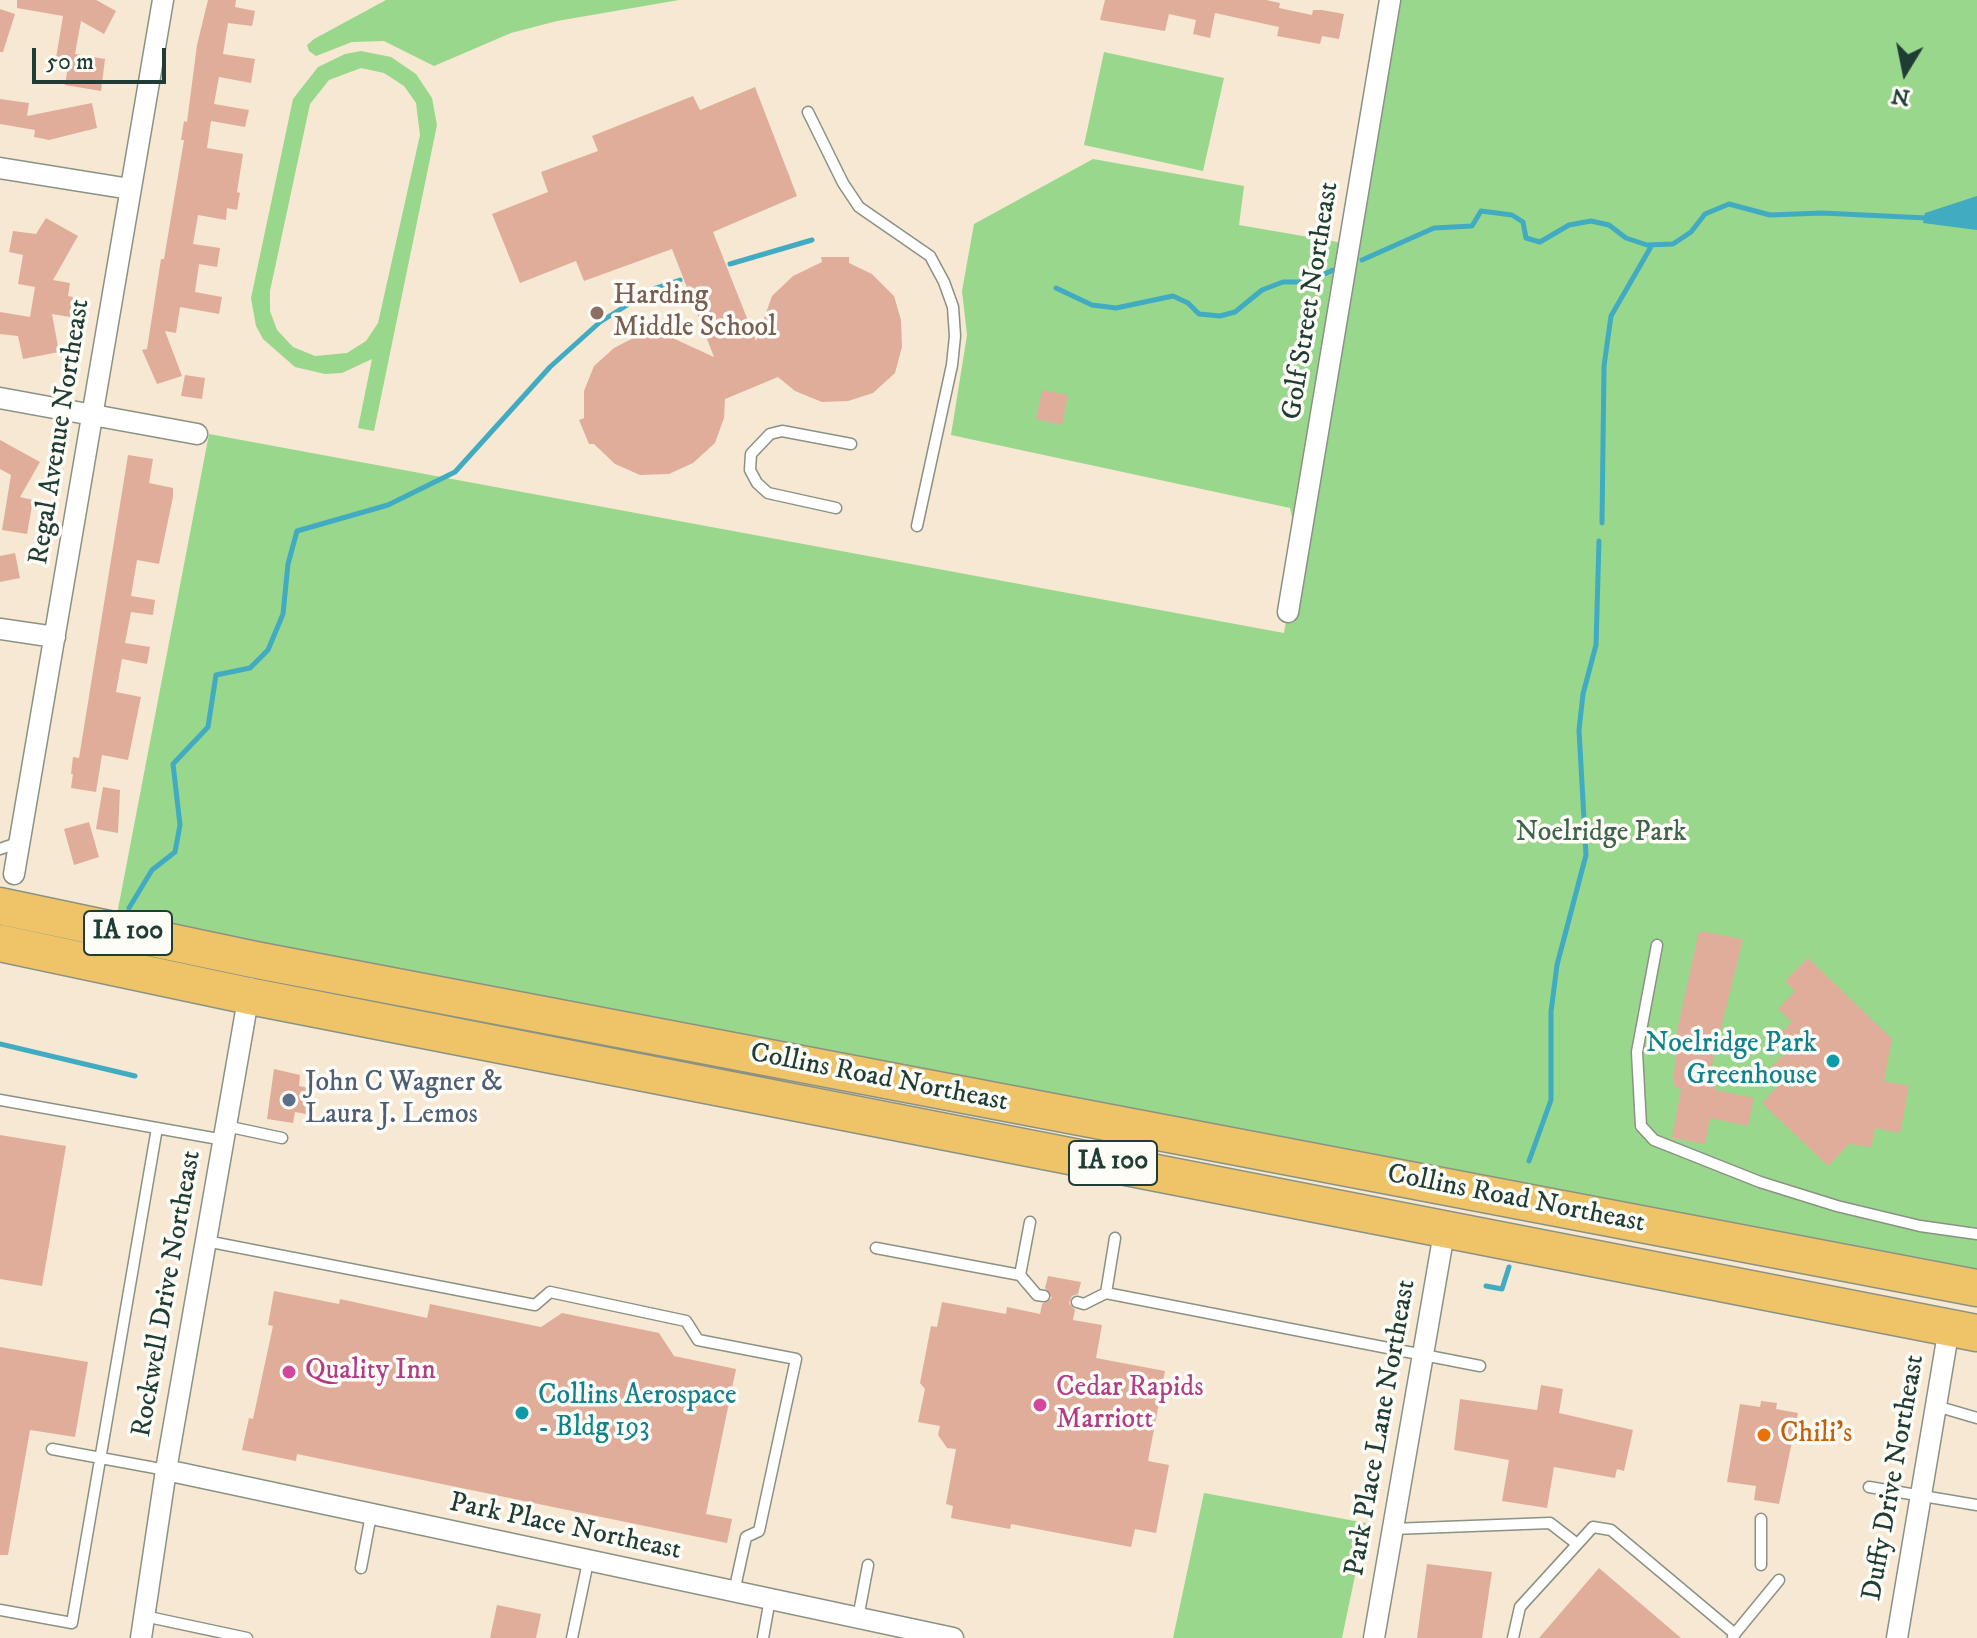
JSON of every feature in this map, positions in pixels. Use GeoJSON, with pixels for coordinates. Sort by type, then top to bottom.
{"type":"FeatureCollection","features":[{"type":"Feature","properties":{"kind":"highway","name":"Collins Road Northeast"},"geometry":{"type":"LineString","coordinates":[[7,890],[256,960],[1977,1288]]}},
{"type":"Feature","properties":{"kind":"highway","name":"Collins Road Northeast"},"geometry":{"type":"LineString","coordinates":[[0,943],[249,996],[1963,1330]]}},
{"type":"Feature","properties":{"kind":"highway","name":"Collins Road Northeast"},"geometry":{"type":"LineString","coordinates":[[1445,1227],[1466,1209],[1692,1250],[1760,1246]]}},
{"type":"Feature","properties":{"kind":"street","name":"Regal Avenue Northeast"},"geometry":{"type":"LineString","coordinates":[[7,890],[10,846],[55,637],[163,0]]}},
{"type":"Feature","properties":{"kind":"street","name":"Golf Street Northeast"},"geometry":{"type":"LineString","coordinates":[[1288,612],[1390,0]]}},
{"type":"Feature","properties":{"kind":"street"},"geometry":{"type":"LineString","coordinates":[[0,168],[130,189]]}},
{"type":"Feature","properties":{"kind":"street"},"geometry":{"type":"LineString","coordinates":[[0,398],[197,434]]}},
{"type":"Feature","properties":{"kind":"street"},"geometry":{"type":"LineString","coordinates":[[0,629],[55,637]]}},
{"type":"Feature","properties":{"kind":"street","name":"Rockwell Drive Northeast"},"geometry":{"type":"LineString","coordinates":[[141,1638],[166,1470],[256,960]]}},
{"type":"Feature","properties":{"kind":"street","name":"Park Place Lane Northeast"},"geometry":{"type":"LineString","coordinates":[[1374,1638],[1445,1227]]}},
{"type":"Feature","properties":{"kind":"street","name":"Duffy Drive Northeast"},"geometry":{"type":"LineString","coordinates":[[1897,1638],[1936,1406],[1963,1330]]}},
{"type":"Feature","properties":{"kind":"street","name":"Park Place Northeast"},"geometry":{"type":"LineString","coordinates":[[166,1470],[931,1636],[953,1638]]}},
{"type":"Feature","properties":{"kind":"lane"},"geometry":{"type":"LineString","coordinates":[[808,112],[843,183],[859,207],[930,256],[953,307],[955,336],[952,365],[917,526]]}},
{"type":"Feature","properties":{"kind":"lane"},"geometry":{"type":"LineString","coordinates":[[836,508],[768,493],[757,483],[750,470],[751,454],[770,434],[782,431],[851,444]]}},
{"type":"Feature","properties":{"kind":"lane"},"geometry":{"type":"LineString","coordinates":[[1657,945],[1637,1052],[1641,1126],[1654,1140],[1760,1182],[1837,1206],[1920,1226],[1977,1234]]}},
{"type":"Feature","properties":{"kind":"lane"},"geometry":{"type":"LineString","coordinates":[[0,1100],[157,1128],[282,1138]]}},
{"type":"Feature","properties":{"kind":"lane"},"geometry":{"type":"LineString","coordinates":[[0,1610],[72,1623],[157,1128]]}},
{"type":"Feature","properties":{"kind":"lane"},"geometry":{"type":"LineString","coordinates":[[1020,1275],[1030,1222]]}},
{"type":"Feature","properties":{"kind":"lane"},"geometry":{"type":"LineString","coordinates":[[1106,1293],[1115,1238]]}},
{"type":"Feature","properties":{"kind":"lane"},"geometry":{"type":"LineString","coordinates":[[206,1241],[535,1305],[550,1292],[686,1321],[698,1340],[796,1359],[759,1531],[746,1537],[734,1592]]}},
{"type":"Feature","properties":{"kind":"lane"},"geometry":{"type":"LineString","coordinates":[[876,1248],[1020,1275],[1037,1295],[1044,1296]]}},
{"type":"Feature","properties":{"kind":"lane"},"geometry":{"type":"LineString","coordinates":[[1077,1302],[1084,1304],[1106,1293],[1480,1366]]}},
{"type":"Feature","properties":{"kind":"lane"},"geometry":{"type":"LineString","coordinates":[[1936,1406],[1977,1418]]}},
{"type":"Feature","properties":{"kind":"lane"},"geometry":{"type":"LineString","coordinates":[[52,1449],[166,1470]]}},
{"type":"Feature","properties":{"kind":"lane"},"geometry":{"type":"LineString","coordinates":[[1869,1487],[1977,1505]]}},
{"type":"Feature","properties":{"kind":"lane"},"geometry":{"type":"LineString","coordinates":[[361,1568],[371,1515]]}},
{"type":"Feature","properties":{"kind":"lane"},"geometry":{"type":"LineString","coordinates":[[1761,1519],[1761,1565]]}},
{"type":"Feature","properties":{"kind":"lane"},"geometry":{"type":"LineString","coordinates":[[1392,1529],[1550,1523],[1577,1544]]}},
{"type":"Feature","properties":{"kind":"lane"},"geometry":{"type":"LineString","coordinates":[[1513,1638],[1520,1607],[1593,1527],[1611,1530],[1733,1636],[1779,1580]]}},
{"type":"Feature","properties":{"kind":"lane"},"geometry":{"type":"LineString","coordinates":[[572,1638],[588,1562]]}},
{"type":"Feature","properties":{"kind":"lane"},"geometry":{"type":"LineString","coordinates":[[858,1618],[868,1565]]}},
{"type":"Feature","properties":{"kind":"lane"},"geometry":{"type":"LineString","coordinates":[[763,1638],[770,1599]]}},
{"type":"Feature","properties":{"kind":"lane"},"geometry":{"type":"LineString","coordinates":[[144,1616],[247,1638]]}},
{"type":"Feature","properties":{"kind":"green space"},"geometry":{"type":"Polygon","coordinates":[[[386,0],[679,0],[557,21],[511,33],[434,66],[384,41],[352,42],[316,56],[309,51],[307,45],[314,39],[386,0]]]}},
{"type":"Feature","properties":{"kind":"green space","name":"Noelridge Park"},"geometry":{"type":"Polygon","coordinates":[[[1390,0],[1977,0],[1977,1288],[114,930],[209,434],[1284,633],[1299,546],[1290,508],[951,435],[967,335],[962,291],[974,224],[1093,159],[1244,186],[1239,225],[1349,244],[1390,0]]]}},
{"type":"Feature","properties":{"kind":"green space"},"geometry":{"type":"Polygon","coordinates":[[[361,51],[391,57],[416,74],[432,98],[437,125],[374,431],[358,428],[372,359],[342,373],[325,374],[295,367],[263,339],[256,326],[251,298],[293,99],[318,67],[345,54],[361,51]],[[361,68],[329,80],[310,104],[270,291],[270,311],[277,330],[293,347],[315,356],[347,353],[366,341],[378,323],[420,135],[416,103],[404,86],[384,73],[361,68]]]}},
{"type":"Feature","properties":{"kind":"green space"},"geometry":{"type":"Polygon","coordinates":[[[1104,52],[1224,78],[1203,171],[1084,145],[1104,52]]]}},
{"type":"Feature","properties":{"kind":"green space"},"geometry":{"type":"Polygon","coordinates":[[[1204,1493],[1366,1523],[1342,1638],[1173,1638],[1204,1493]]]}},
{"type":"Feature","properties":{"kind":"water"},"geometry":{"type":"Polygon","coordinates":[[[1977,196],[1977,230],[1923,223],[1925,213],[1977,196]]]}},
{"type":"Feature","properties":{"kind":"building"},"geometry":{"type":"Polygon","coordinates":[[[17,0],[96,0],[116,11],[104,34],[81,21],[75,54],[105,59],[101,91],[65,85],[69,60],[56,58],[63,16],[17,8],[17,0]]]}},
{"type":"Feature","properties":{"kind":"building"},"geometry":{"type":"Polygon","coordinates":[[[208,0],[236,0],[235,7],[255,11],[252,26],[228,23],[223,54],[255,59],[251,83],[219,77],[214,104],[249,110],[245,127],[211,121],[207,148],[243,154],[237,192],[240,193],[237,210],[227,208],[226,220],[198,215],[193,244],[220,248],[217,267],[199,264],[195,292],[222,297],[219,314],[180,307],[176,333],[165,331],[182,376],[157,384],[142,350],[147,349],[161,259],[164,259],[184,140],[181,140],[184,121],[187,122],[197,45],[208,0]]]}},
{"type":"Feature","properties":{"kind":"building"},"geometry":{"type":"Polygon","coordinates":[[[1105,0],[1266,0],[1280,3],[1279,8],[1312,15],[1313,10],[1344,14],[1339,39],[1322,36],[1320,44],[1277,36],[1279,27],[1215,13],[1210,38],[1193,34],[1196,20],[1169,14],[1165,31],[1100,20],[1105,0]]]}},
{"type":"Feature","properties":{"kind":"building"},"geometry":{"type":"Polygon","coordinates":[[[0,9],[15,14],[3,52],[0,52],[0,9]]]}},
{"type":"Feature","properties":{"kind":"building"},"geometry":{"type":"Polygon","coordinates":[[[755,87],[797,196],[713,232],[756,341],[772,296],[793,276],[822,262],[821,257],[849,257],[849,263],[872,274],[894,296],[901,320],[902,347],[895,373],[873,393],[848,401],[822,402],[795,391],[778,377],[725,399],[724,418],[715,443],[693,463],[669,474],[640,475],[615,464],[594,444],[589,444],[579,420],[584,418],[584,391],[594,366],[614,348],[639,335],[666,335],[714,357],[672,249],[584,281],[576,261],[520,283],[492,214],[548,192],[541,172],[598,151],[592,136],[693,96],[700,110],[755,87]]]}},
{"type":"Feature","properties":{"kind":"building"},"geometry":{"type":"Polygon","coordinates":[[[0,99],[29,103],[27,116],[92,103],[97,128],[49,140],[34,137],[35,130],[0,124],[0,99]]]}},
{"type":"Feature","properties":{"kind":"building"},"geometry":{"type":"Polygon","coordinates":[[[46,218],[78,236],[53,280],[70,283],[68,296],[73,297],[70,317],[52,314],[59,352],[23,359],[18,336],[0,334],[0,312],[30,317],[35,287],[18,284],[23,255],[9,252],[13,231],[36,234],[46,218]]]}},
{"type":"Feature","properties":{"kind":"building"},"geometry":{"type":"Polygon","coordinates":[[[185,375],[205,378],[202,399],[181,396],[185,375]]]}},
{"type":"Feature","properties":{"kind":"building"},"geometry":{"type":"Polygon","coordinates":[[[1042,390],[1068,395],[1062,425],[1036,419],[1042,390]]]}},
{"type":"Feature","properties":{"kind":"building"},"geometry":{"type":"Polygon","coordinates":[[[0,440],[40,462],[20,497],[33,500],[27,534],[2,530],[11,475],[0,469],[0,440]]]}},
{"type":"Feature","properties":{"kind":"building"},"geometry":{"type":"Polygon","coordinates":[[[128,455],[153,459],[149,483],[173,488],[173,497],[159,564],[137,560],[131,596],[155,600],[153,615],[131,612],[125,643],[150,647],[147,664],[122,659],[116,692],[141,697],[128,760],[102,755],[96,792],[71,788],[71,774],[73,757],[79,758],[128,455]]]}},
{"type":"Feature","properties":{"kind":"building"},"geometry":{"type":"Polygon","coordinates":[[[15,553],[20,578],[0,582],[0,556],[15,553]]]}},
{"type":"Feature","properties":{"kind":"building"},"geometry":{"type":"Polygon","coordinates":[[[103,787],[120,790],[118,833],[96,829],[103,787]]]}},
{"type":"Feature","properties":{"kind":"building"},"geometry":{"type":"Polygon","coordinates":[[[89,822],[99,857],[74,865],[64,829],[89,822]]]}},
{"type":"Feature","properties":{"kind":"building"},"geometry":{"type":"Polygon","coordinates":[[[1699,931],[1743,939],[1711,1069],[1719,1071],[1715,1090],[1754,1098],[1748,1126],[1710,1118],[1705,1144],[1672,1138],[1681,1089],[1673,1085],[1677,1046],[1674,1045],[1699,931]]]}},
{"type":"Feature","properties":{"kind":"building","name":"Noelridge Park Greenhouse"},"geometry":{"type":"Polygon","coordinates":[[[1808,958],[1892,1039],[1884,1081],[1909,1086],[1900,1133],[1875,1128],[1871,1147],[1849,1144],[1828,1166],[1762,1103],[1780,1084],[1767,1071],[1787,1051],[1775,1039],[1792,1022],[1778,1009],[1795,991],[1785,981],[1808,958]]]}},
{"type":"Feature","properties":{"kind":"building","name":"John C Wagner & Laura J. Lemos"},"geometry":{"type":"Polygon","coordinates":[[[274,1069],[300,1075],[299,1086],[309,1088],[306,1114],[295,1112],[293,1123],[267,1119],[274,1069]]]}},
{"type":"Feature","properties":{"kind":"building"},"geometry":{"type":"Polygon","coordinates":[[[0,1135],[66,1146],[42,1286],[0,1279],[0,1135]]]}},
{"type":"Feature","properties":{"kind":"building","name":"Cedar Rapids Marriott"},"geometry":{"type":"Polygon","coordinates":[[[1048,1276],[1081,1282],[1078,1294],[1072,1296],[1069,1303],[1075,1310],[1073,1320],[1102,1325],[1096,1358],[1165,1371],[1148,1461],[1169,1465],[1156,1533],[1135,1529],[1131,1547],[1011,1524],[1010,1529],[951,1518],[953,1506],[946,1504],[956,1449],[947,1448],[938,1435],[940,1426],[918,1422],[925,1389],[920,1383],[931,1326],[937,1327],[942,1302],[1006,1314],[1007,1307],[1040,1314],[1042,1304],[1052,1298],[1045,1288],[1048,1276]]]}},
{"type":"Feature","properties":{"kind":"building","name":"Collins Aerospace - Bldg 193"},"geometry":{"type":"Polygon","coordinates":[[[274,1291],[339,1304],[340,1299],[427,1318],[430,1304],[541,1327],[562,1313],[659,1333],[674,1356],[736,1369],[706,1514],[732,1519],[727,1543],[297,1454],[296,1461],[242,1450],[249,1418],[253,1419],[273,1326],[268,1325],[274,1291]]]}},
{"type":"Feature","properties":{"kind":"building"},"geometry":{"type":"Polygon","coordinates":[[[0,1347],[88,1362],[75,1437],[30,1430],[8,1555],[0,1555],[0,1347]]]}},
{"type":"Feature","properties":{"kind":"building"},"geometry":{"type":"Polygon","coordinates":[[[1541,1385],[1563,1389],[1559,1413],[1633,1430],[1624,1471],[1617,1469],[1615,1478],[1554,1467],[1547,1508],[1502,1501],[1509,1460],[1454,1450],[1460,1399],[1537,1410],[1541,1385]]]}},
{"type":"Feature","properties":{"kind":"building","name":"Chili's"},"geometry":{"type":"Polygon","coordinates":[[[1761,1401],[1777,1403],[1776,1409],[1798,1413],[1779,1504],[1754,1500],[1756,1486],[1727,1482],[1740,1404],[1760,1407],[1761,1401]]]}},
{"type":"Feature","properties":{"kind":"building"},"geometry":{"type":"Polygon","coordinates":[[[1427,1564],[1492,1572],[1482,1638],[1417,1638],[1427,1564]]]}},
{"type":"Feature","properties":{"kind":"building"},"geometry":{"type":"Polygon","coordinates":[[[1599,1568],[1681,1638],[1539,1638],[1599,1568]]]}},
{"type":"Feature","properties":{"kind":"building"},"geometry":{"type":"Polygon","coordinates":[[[497,1605],[541,1614],[536,1638],[490,1638],[497,1605]]]}},
{"type":"Feature","properties":{"kind":"waterway"},"geometry":{"type":"LineString","coordinates":[[1362,260],[1434,228],[1472,226],[1481,211],[1512,215],[1523,222],[1526,238],[1540,242],[1569,225],[1591,221],[1609,225],[1626,238],[1647,245],[1673,244],[1691,232],[1705,214],[1729,204],[1770,215],[1822,213],[1927,218]]}},
{"type":"Feature","properties":{"kind":"waterway"},"geometry":{"type":"LineString","coordinates":[[730,264],[812,240]]}},
{"type":"Feature","properties":{"kind":"waterway"},"geometry":{"type":"LineString","coordinates":[[1602,523],[1604,366],[1611,316],[1652,245]]}},
{"type":"Feature","properties":{"kind":"waterway"},"geometry":{"type":"LineString","coordinates":[[1056,288],[1092,305],[1116,308],[1173,296],[1188,303],[1199,314],[1220,316],[1235,312],[1262,290],[1283,282],[1307,282],[1333,270]]}},
{"type":"Feature","properties":{"kind":"waterway"},"geometry":{"type":"LineString","coordinates":[[129,908],[152,870],[175,852],[180,825],[173,764],[208,727],[216,675],[250,668],[268,650],[283,614],[288,564],[297,531],[388,505],[455,472],[550,367],[600,322],[653,289],[680,280]]}},
{"type":"Feature","properties":{"kind":"waterway"},"geometry":{"type":"LineString","coordinates":[[1529,1161],[1551,1100],[1551,1012],[1557,965],[1586,855],[1579,730],[1583,694],[1596,645],[1599,541]]}},
{"type":"Feature","properties":{"kind":"waterway"},"geometry":{"type":"LineString","coordinates":[[0,1044],[135,1076]]}},
{"type":"Feature","properties":{"kind":"waterway"},"geometry":{"type":"LineString","coordinates":[[1486,1286],[1502,1289],[1509,1267]]}},
{"type":"Feature","properties":{"kind":"place","name":"Harding Middle School"},"geometry":{"type":"Point","coordinates":[597,313]}},
{"type":"Feature","properties":{"kind":"place","name":"Noelridge Park Greenhouse"},"geometry":{"type":"Point","coordinates":[1833,1061]}},
{"type":"Feature","properties":{"kind":"place","name":"John C Wagner & Laura J. Lemos"},"geometry":{"type":"Point","coordinates":[289,1100]}},
{"type":"Feature","properties":{"kind":"place","name":"Quality Inn"},"geometry":{"type":"Point","coordinates":[289,1372]}},
{"type":"Feature","properties":{"kind":"place","name":"Cedar Rapids Marriott"},"geometry":{"type":"Point","coordinates":[1040,1405]}},
{"type":"Feature","properties":{"kind":"place","name":"Collins Aerospace - Bldg 193"},"geometry":{"type":"Point","coordinates":[522,1413]}},
{"type":"Feature","properties":{"kind":"place","name":"Chili's"},"geometry":{"type":"Point","coordinates":[1764,1435]}}]}
